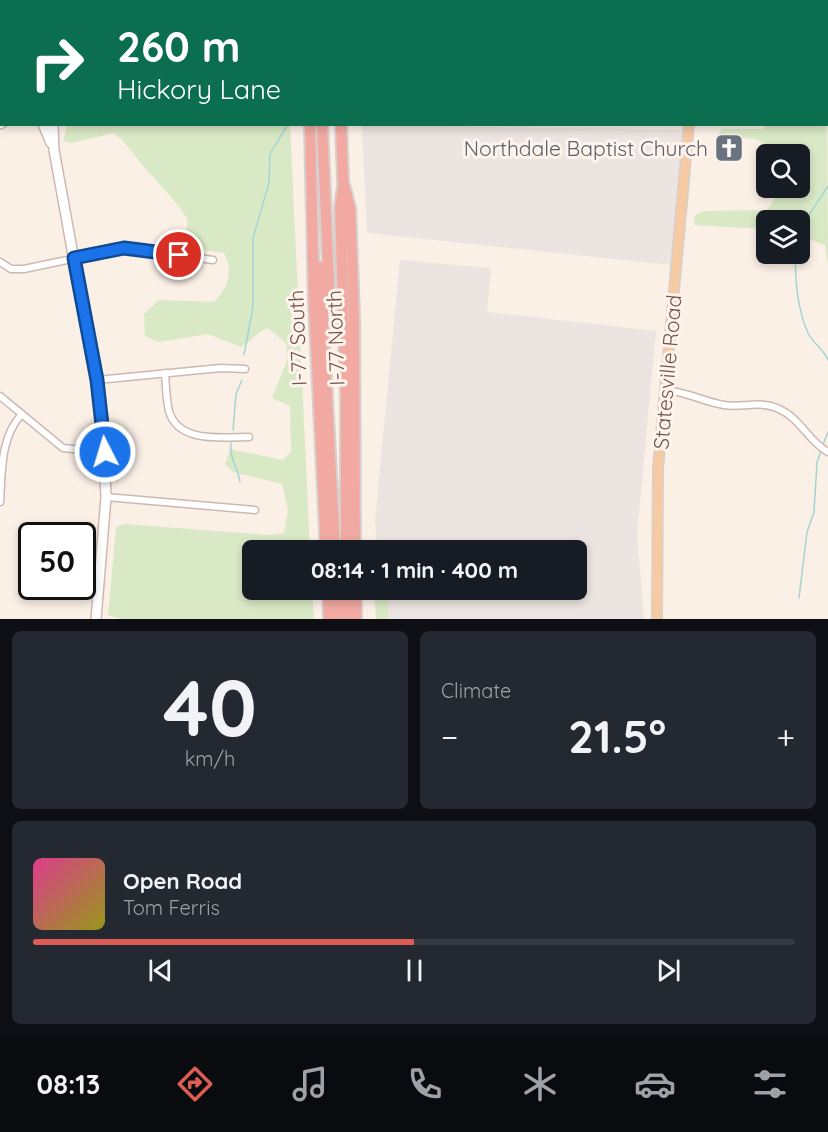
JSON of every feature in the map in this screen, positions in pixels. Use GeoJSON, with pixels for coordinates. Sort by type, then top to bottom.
{"type":"FeatureCollection","features":[{"type":"Feature","properties":{"kind":"highway","name":"I-77 South"},"geometry":{"type":"LineString","coordinates":[[310,126],[314,213],[314,303],[326,540]]}},
{"type":"Feature","properties":{"kind":"highway"},"geometry":{"type":"LineString","coordinates":[[322,126],[330,292],[332,400],[329,416]]}},
{"type":"Feature","properties":{"kind":"highway"},"geometry":{"type":"LineString","coordinates":[[328,126],[342,384],[346,398]]}},
{"type":"Feature","properties":{"kind":"highway","name":"I-77 North"},"geometry":{"type":"LineString","coordinates":[[341,126],[344,181],[350,208],[354,316],[355,540]]}},
{"type":"Feature","properties":{"kind":"highway"},"geometry":{"type":"LineString","coordinates":[[344,181],[340,207],[346,398],[346,540]]}},
{"type":"Feature","properties":{"kind":"highway"},"geometry":{"type":"LineString","coordinates":[[314,213],[322,288],[335,540]]}},
{"type":"Feature","properties":{"kind":"highway"},"geometry":{"type":"LineString","coordinates":[[328,600],[329,619]]}},
{"type":"Feature","properties":{"kind":"highway"},"geometry":{"type":"LineString","coordinates":[[337,600],[338,619]]}},
{"type":"Feature","properties":{"kind":"highway"},"geometry":{"type":"LineString","coordinates":[[347,600],[348,619]]}},
{"type":"Feature","properties":{"kind":"highway"},"geometry":{"type":"LineString","coordinates":[[356,600],[356,619]]}},
{"type":"Feature","properties":{"kind":"main road"},"geometry":{"type":"LineString","coordinates":[[44,126],[54,150]]}},
{"type":"Feature","properties":{"kind":"main road"},"geometry":{"type":"LineString","coordinates":[[53,126],[54,150],[97,380],[105,452],[106,497],[96,619]]}},
{"type":"Feature","properties":{"kind":"main road","name":"Statesville Road"},"geometry":{"type":"LineString","coordinates":[[657,619],[657,498],[688,126]]}},
{"type":"Feature","properties":{"kind":"street"},"geometry":{"type":"LineString","coordinates":[[0,262],[16,269],[124,248],[213,260]]}},
{"type":"Feature","properties":{"kind":"street"},"geometry":{"type":"LineString","coordinates":[[97,380],[165,373],[245,369]]}},
{"type":"Feature","properties":{"kind":"street"},"geometry":{"type":"LineString","coordinates":[[165,373],[169,412],[175,422],[186,432],[198,436],[249,437]]}},
{"type":"Feature","properties":{"kind":"street"},"geometry":{"type":"LineString","coordinates":[[665,390],[686,392],[723,405],[762,404],[779,408],[799,422],[828,452]]}},
{"type":"Feature","properties":{"kind":"street"},"geometry":{"type":"LineString","coordinates":[[0,396],[63,448],[105,452]]}},
{"type":"Feature","properties":{"kind":"street"},"geometry":{"type":"LineString","coordinates":[[0,502],[5,441],[12,426],[22,414]]}},
{"type":"Feature","properties":{"kind":"street"},"geometry":{"type":"LineString","coordinates":[[106,497],[255,510]]}},
{"type":"Feature","properties":{"kind":"shaded area"},"geometry":{"type":"Polygon","coordinates":[[[362,126],[683,130],[671,265],[367,233],[362,126]]]}},
{"type":"Feature","properties":{"kind":"shaded area"},"geometry":{"type":"Polygon","coordinates":[[[400,260],[491,268],[487,312],[656,331],[637,534],[644,619],[382,619],[381,600],[587,600],[587,540],[376,540],[375,520],[400,260]]]}},
{"type":"Feature","properties":{"kind":"green space"},"geometry":{"type":"Polygon","coordinates":[[[67,126],[290,126],[310,540],[242,540],[242,600],[313,600],[314,619],[121,619],[108,615],[116,527],[124,524],[270,535],[284,533],[288,510],[282,484],[233,472],[225,464],[230,449],[282,460],[291,452],[290,406],[272,398],[288,358],[286,343],[268,328],[241,347],[208,334],[159,342],[145,336],[144,314],[159,300],[214,302],[223,291],[228,279],[227,260],[224,253],[190,248],[185,239],[188,220],[183,212],[113,133],[72,143],[63,141],[67,126]]]}},
{"type":"Feature","properties":{"kind":"green space"},"geometry":{"type":"Polygon","coordinates":[[[827,126],[828,265],[825,245],[810,240],[810,210],[767,210],[775,198],[810,198],[810,144],[766,144],[745,138],[722,138],[718,134],[722,129],[827,126]]]}},
{"type":"Feature","properties":{"kind":"green space"},"geometry":{"type":"Polygon","coordinates":[[[756,210],[756,228],[694,225],[695,215],[704,211],[756,210]]]}},
{"type":"Feature","properties":{"kind":"green space"},"geometry":{"type":"Polygon","coordinates":[[[375,600],[387,600],[388,619],[376,619],[375,600]]]}},
{"type":"Feature","properties":{"kind":"waterway"},"geometry":{"type":"LineString","coordinates":[[244,355],[253,307],[253,238],[269,183],[270,154],[287,126]]}},
{"type":"Feature","properties":{"kind":"waterway"},"geometry":{"type":"LineString","coordinates":[[810,213],[828,186]]}},
{"type":"Feature","properties":{"kind":"waterway"},"geometry":{"type":"LineString","coordinates":[[796,264],[796,284],[802,315],[808,333],[828,360]]}},
{"type":"Feature","properties":{"kind":"waterway"},"geometry":{"type":"LineString","coordinates":[[233,430],[236,394],[242,380]]}},
{"type":"Feature","properties":{"kind":"waterway"},"geometry":{"type":"LineString","coordinates":[[822,447],[828,432]]}},
{"type":"Feature","properties":{"kind":"waterway"},"geometry":{"type":"LineString","coordinates":[[231,443],[231,453],[240,482]]}},
{"type":"Feature","properties":{"kind":"waterway"},"geometry":{"type":"LineString","coordinates":[[799,598],[807,532],[814,512],[817,462],[821,451]]}},
{"type":"Feature","properties":{"kind":"place","name":"Northdale Baptist Church"},"geometry":{"type":"Point","coordinates":[729,148]}},
{"type":"Feature","properties":{"kind":"route"},"geometry":{"type":"LineString","coordinates":[[105,452],[97,380],[74,258],[124,248],[179,255]]}}]}
